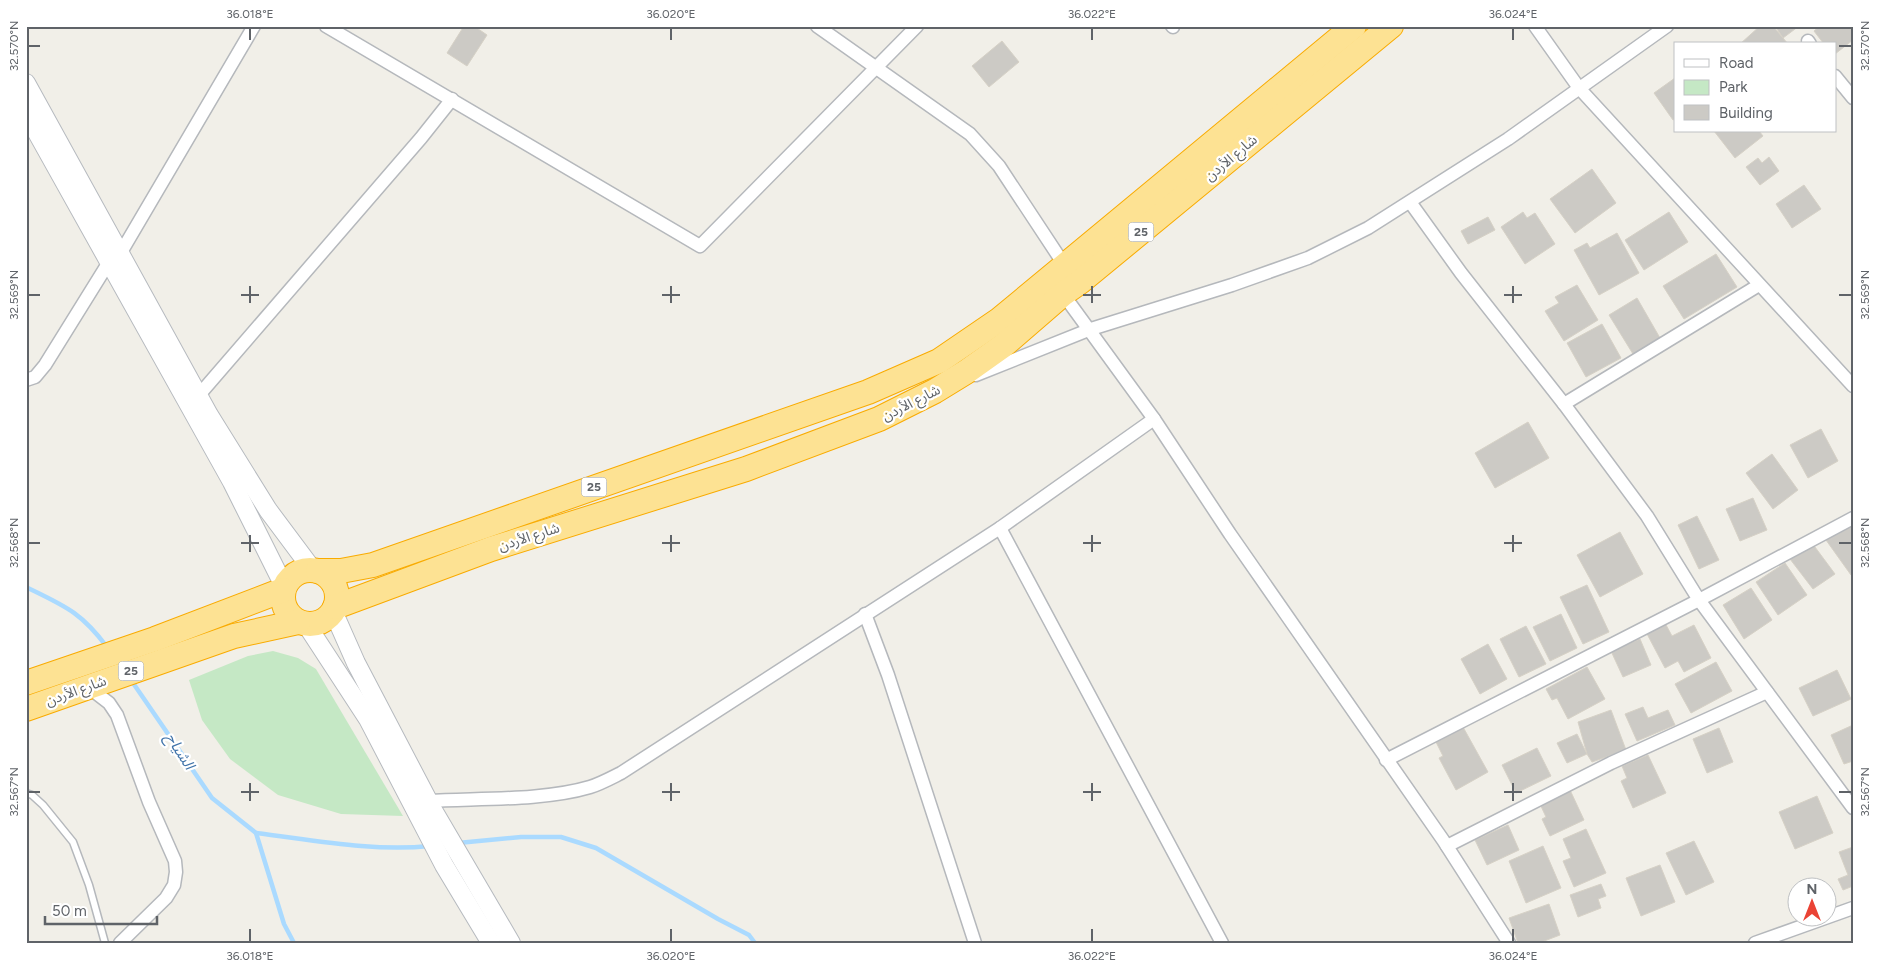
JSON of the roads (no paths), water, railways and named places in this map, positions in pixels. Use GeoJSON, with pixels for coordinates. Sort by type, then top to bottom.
{"type":"FeatureCollection","features":[{"type":"Feature","properties":{"kind":"highway","name":"شارع الأردن"},"geometry":{"type":"LineString","coordinates":[[315,570],[341,571],[373,565],[868,392],[921,370],[955,351],[999,320],[1354,26]]}},
{"type":"Feature","properties":{"kind":"highway","name":"شارع الأردن"},"geometry":{"type":"LineString","coordinates":[[334,609],[491,550],[746,469],[880,419],[935,391],[1004,345],[1063,294],[1390,26]]}},
{"type":"Feature","properties":{"kind":"highway"},"geometry":{"type":"LineString","coordinates":[[868,392],[880,419]]}},
{"type":"Feature","properties":{"kind":"highway","name":"25"},"geometry":{"type":"LineString","coordinates":[[284,588],[292,575],[315,570]]}},
{"type":"Feature","properties":{"kind":"highway"},"geometry":{"type":"LineString","coordinates":[[315,570],[332,581],[336,590],[334,609]]}},
{"type":"Feature","properties":{"kind":"highway","name":"شارع الأردن"},"geometry":{"type":"LineString","coordinates":[[26,709],[87,678],[155,639],[284,588]]}},
{"type":"Feature","properties":{"kind":"highway"},"geometry":{"type":"LineString","coordinates":[[284,588],[283,605],[291,617],[302,623]]}},
{"type":"Feature","properties":{"kind":"highway","name":"25"},"geometry":{"type":"LineString","coordinates":[[302,623],[322,622],[334,609]]}},
{"type":"Feature","properties":{"kind":"highway","name":"شارع الأردن"},"geometry":{"type":"LineString","coordinates":[[26,683],[87,678],[170,658],[234,636],[302,623]]}},
{"type":"Feature","properties":{"kind":"main road"},"geometry":{"type":"LineString","coordinates":[[26,83],[114,258],[232,482],[284,588]]}},
{"type":"Feature","properties":{"kind":"main road"},"geometry":{"type":"LineString","coordinates":[[26,113],[268,510],[315,570]]}},
{"type":"Feature","properties":{"kind":"main road"},"geometry":{"type":"LineString","coordinates":[[334,609],[356,663],[423,808],[444,865],[491,943]]}},
{"type":"Feature","properties":{"kind":"main road"},"geometry":{"type":"LineString","coordinates":[[302,623],[335,666],[423,808],[462,861],[511,943]]}},
{"type":"Feature","properties":{"kind":"street"},"geometry":{"type":"LineString","coordinates":[[26,380],[35,377],[45,365],[114,258],[254,26]]}},
{"type":"Feature","properties":{"kind":"street"},"geometry":{"type":"LineString","coordinates":[[326,26],[700,246],[705,244],[734,210],[916,26]]}},
{"type":"Feature","properties":{"kind":"street"},"geometry":{"type":"LineString","coordinates":[[817,26],[875,69],[939,110],[970,134],[999,166],[1065,266]]}},
{"type":"Feature","properties":{"kind":"street"},"geometry":{"type":"LineString","coordinates":[[1535,26],[1579,88],[1853,386]]}},
{"type":"Feature","properties":{"kind":"street"},"geometry":{"type":"LineString","coordinates":[[935,391],[1091,328],[1232,285],[1308,258],[1368,228],[1508,139],[1667,26]]}},
{"type":"Feature","properties":{"kind":"street"},"geometry":{"type":"LineString","coordinates":[[1836,77],[1853,98]]}},
{"type":"Feature","properties":{"kind":"street"},"geometry":{"type":"LineString","coordinates":[[199,395],[421,138],[452,99]]}},
{"type":"Feature","properties":{"kind":"street"},"geometry":{"type":"LineString","coordinates":[[1410,202],[1461,273],[1564,404],[1647,516],[1699,600],[1853,808]]}},
{"type":"Feature","properties":{"kind":"street"},"geometry":{"type":"LineString","coordinates":[[1564,404],[1759,284]]}},
{"type":"Feature","properties":{"kind":"street"},"geometry":{"type":"LineString","coordinates":[[1063,294],[1091,328],[1154,419],[1386,760],[1447,846],[1509,943]]}},
{"type":"Feature","properties":{"kind":"street"},"geometry":{"type":"LineString","coordinates":[[423,808],[533,796],[590,787],[622,773],[1000,528],[1154,419]]}},
{"type":"Feature","properties":{"kind":"street"},"geometry":{"type":"LineString","coordinates":[[1386,760],[1699,600],[1853,518]]}},
{"type":"Feature","properties":{"kind":"street"},"geometry":{"type":"LineString","coordinates":[[1000,528],[1222,943]]}},
{"type":"Feature","properties":{"kind":"street"},"geometry":{"type":"LineString","coordinates":[[865,614],[888,674],[975,943]]}},
{"type":"Feature","properties":{"kind":"street"},"geometry":{"type":"LineString","coordinates":[[87,678],[117,715],[148,802],[175,861],[174,885],[166,898],[120,943]]}},
{"type":"Feature","properties":{"kind":"street"},"geometry":{"type":"LineString","coordinates":[[1447,846],[1611,764],[1767,692]]}},
{"type":"Feature","properties":{"kind":"street"},"geometry":{"type":"LineString","coordinates":[[1755,943],[1853,908]]}},
{"type":"Feature","properties":{"kind":"street"},"geometry":{"type":"LineString","coordinates":[[134,929],[138,943]]}},
{"type":"Feature","properties":{"kind":"lane"},"geometry":{"type":"LineString","coordinates":[[26,793],[32,794],[43,805],[73,842],[89,884],[105,943]]}},
{"type":"Feature","properties":{"kind":"waterway","name":"الشياح"},"geometry":{"type":"LineString","coordinates":[[26,587],[71,611],[89,626],[107,647]]}},
{"type":"Feature","properties":{"kind":"waterway","name":"الشياح"},"geometry":{"type":"LineString","coordinates":[[131,680],[212,798],[256,833],[284,924],[294,943]]}},
{"type":"Feature","properties":{"kind":"waterway"},"geometry":{"type":"LineString","coordinates":[[256,833],[365,846],[430,846]]}},
{"type":"Feature","properties":{"kind":"waterway"},"geometry":{"type":"LineString","coordinates":[[458,843],[521,837],[561,837],[596,848],[749,935],[755,943]]}}]}
